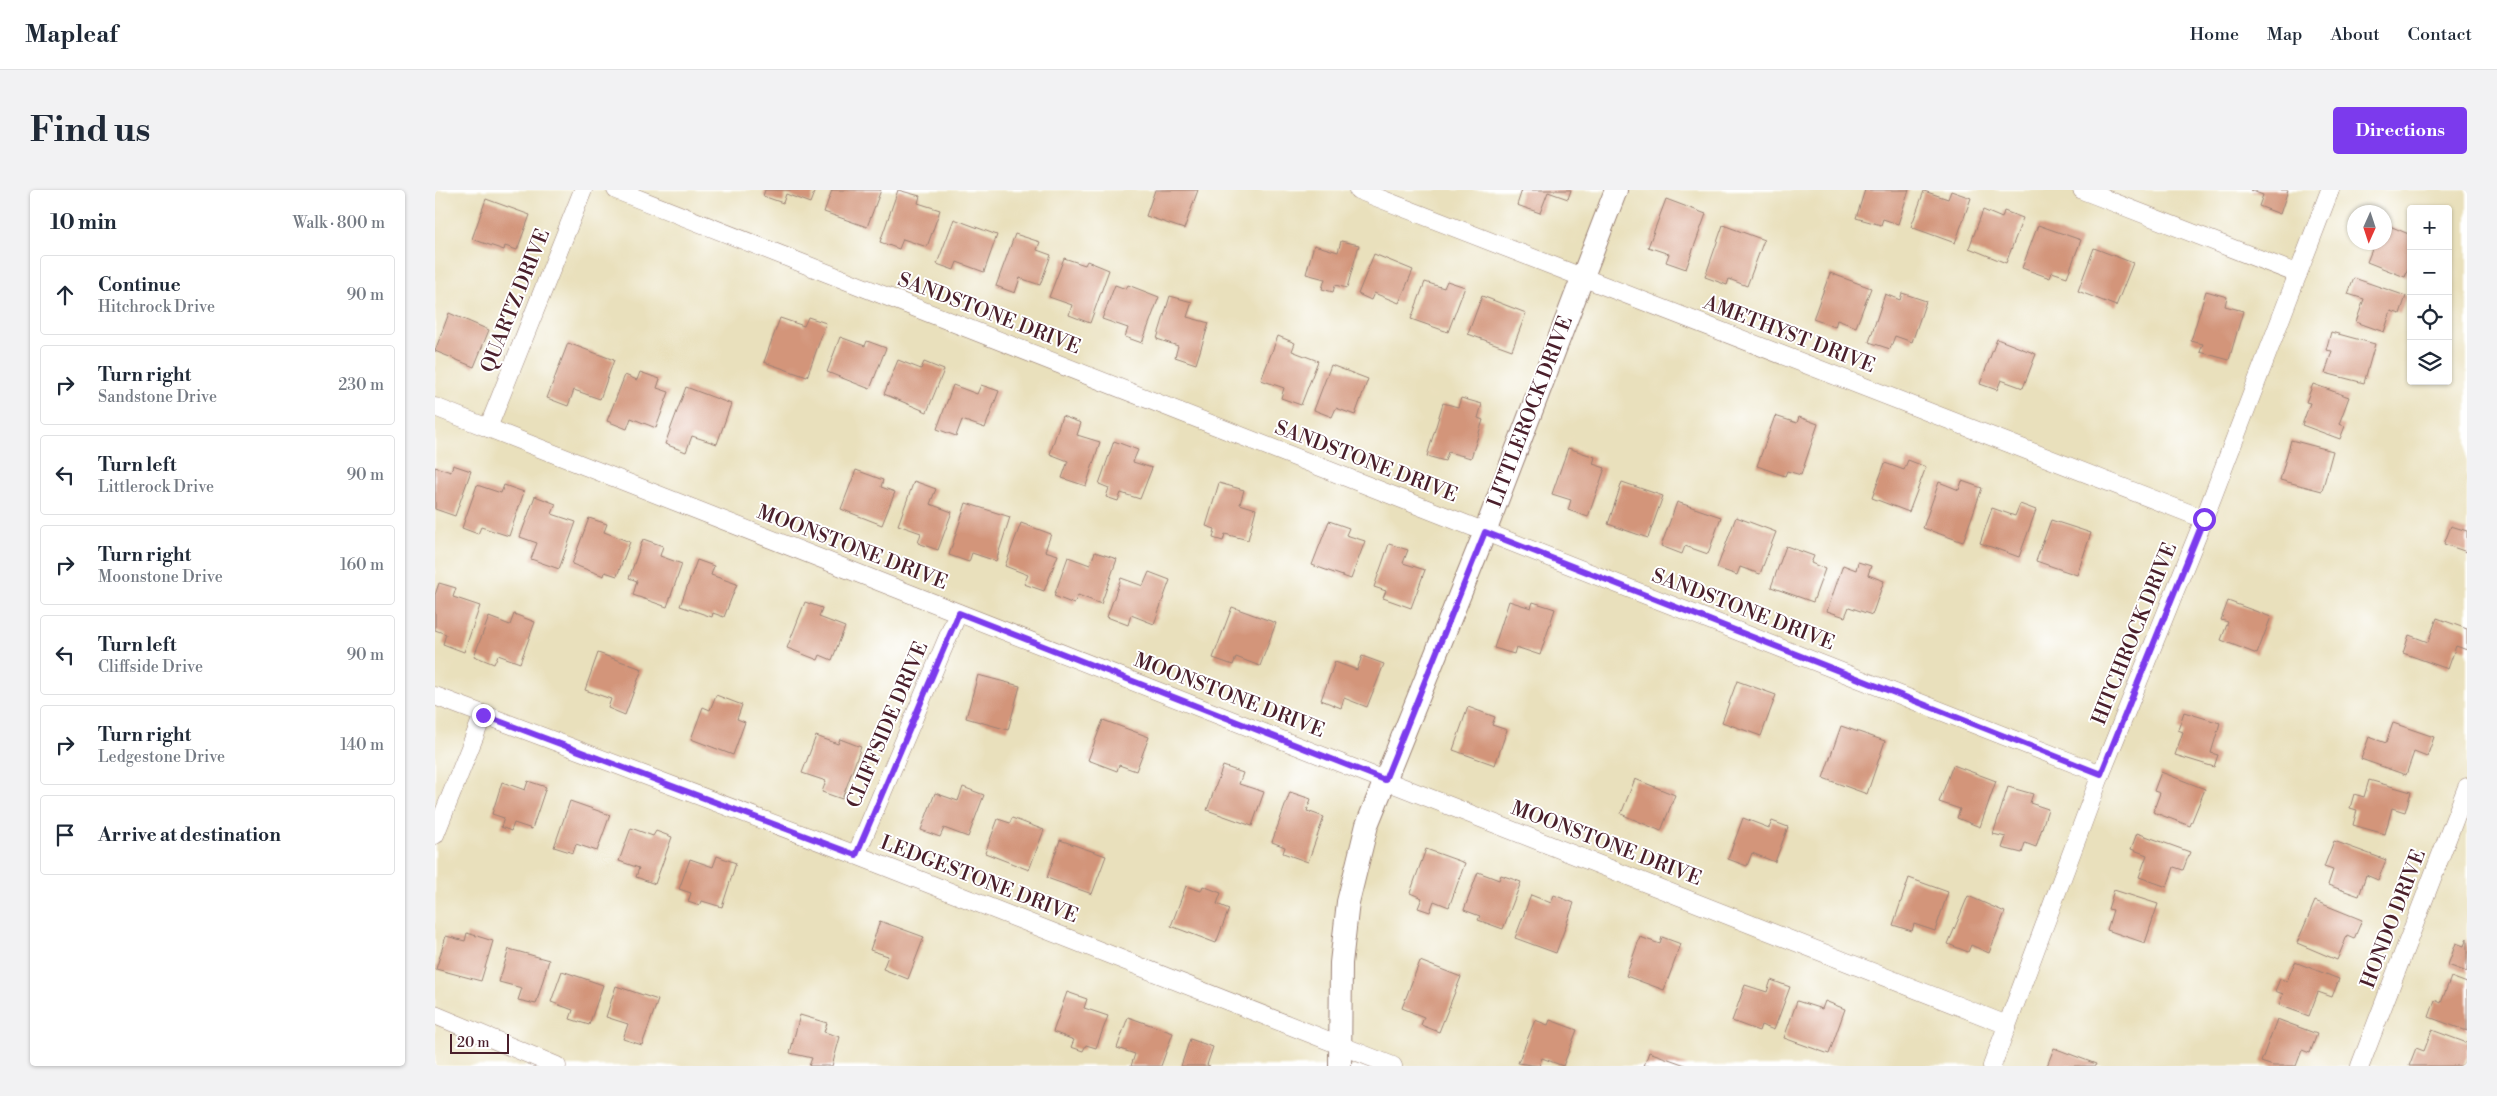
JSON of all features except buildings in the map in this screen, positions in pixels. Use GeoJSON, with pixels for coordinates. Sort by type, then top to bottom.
{"type":"FeatureCollection","features":[{"type":"Feature","properties":{"kind":"street","name":"QUARTZ DRIVE"},"geometry":{"type":"LineString","coordinates":[[488,428],[583,190]]}},
{"type":"Feature","properties":{"kind":"street","name":"SANDSTONE DRIVE"},"geometry":{"type":"LineString","coordinates":[[616,190],[2101,774]]}},
{"type":"Feature","properties":{"kind":"street","name":"AMETHYST DRIVE"},"geometry":{"type":"LineString","coordinates":[[1358,190],[2204,519]]}},
{"type":"Feature","properties":{"kind":"street","name":"LITTLEROCK DRIVE"},"geometry":{"type":"LineString","coordinates":[[1341,1056],[1341,963],[1348,902],[1367,825],[1485,532],[1616,190]]}},
{"type":"Feature","properties":{"kind":"street"},"geometry":{"type":"LineString","coordinates":[[2082,190],[2298,274]]}},
{"type":"Feature","properties":{"kind":"street","name":"HITCHROCK DRIVE"},"geometry":{"type":"LineString","coordinates":[[1992,1066],[2101,774],[2204,519],[2330,190]]}},
{"type":"Feature","properties":{"kind":"street","name":"MOONSTONE DRIVE"},"geometry":{"type":"LineString","coordinates":[[435,407],[2007,1024]]}},
{"type":"Feature","properties":{"kind":"street","name":"CLIFFSIDE DRIVE"},"geometry":{"type":"LineString","coordinates":[[856,855],[959,613]]}},
{"type":"Feature","properties":{"kind":"street","name":"LEDGESTONE DRIVE"},"geometry":{"type":"LineString","coordinates":[[435,696],[856,855],[1341,1056],[1393,1066]]}},
{"type":"Feature","properties":{"kind":"street"},"geometry":{"type":"LineString","coordinates":[[435,835],[483,715]]}},
{"type":"Feature","properties":{"kind":"street","name":"HONDO DRIVE"},"geometry":{"type":"LineString","coordinates":[[2360,1066],[2467,787]]}},
{"type":"Feature","properties":{"kind":"street"},"geometry":{"type":"LineString","coordinates":[[435,1015],[557,1066]]}},
{"type":"Feature","properties":{"kind":"route"},"geometry":{"type":"LineString","coordinates":[[483,715],[856,855],[959,613],[1385,780],[1485,532],[2101,774],[2204,519]]}}]}
